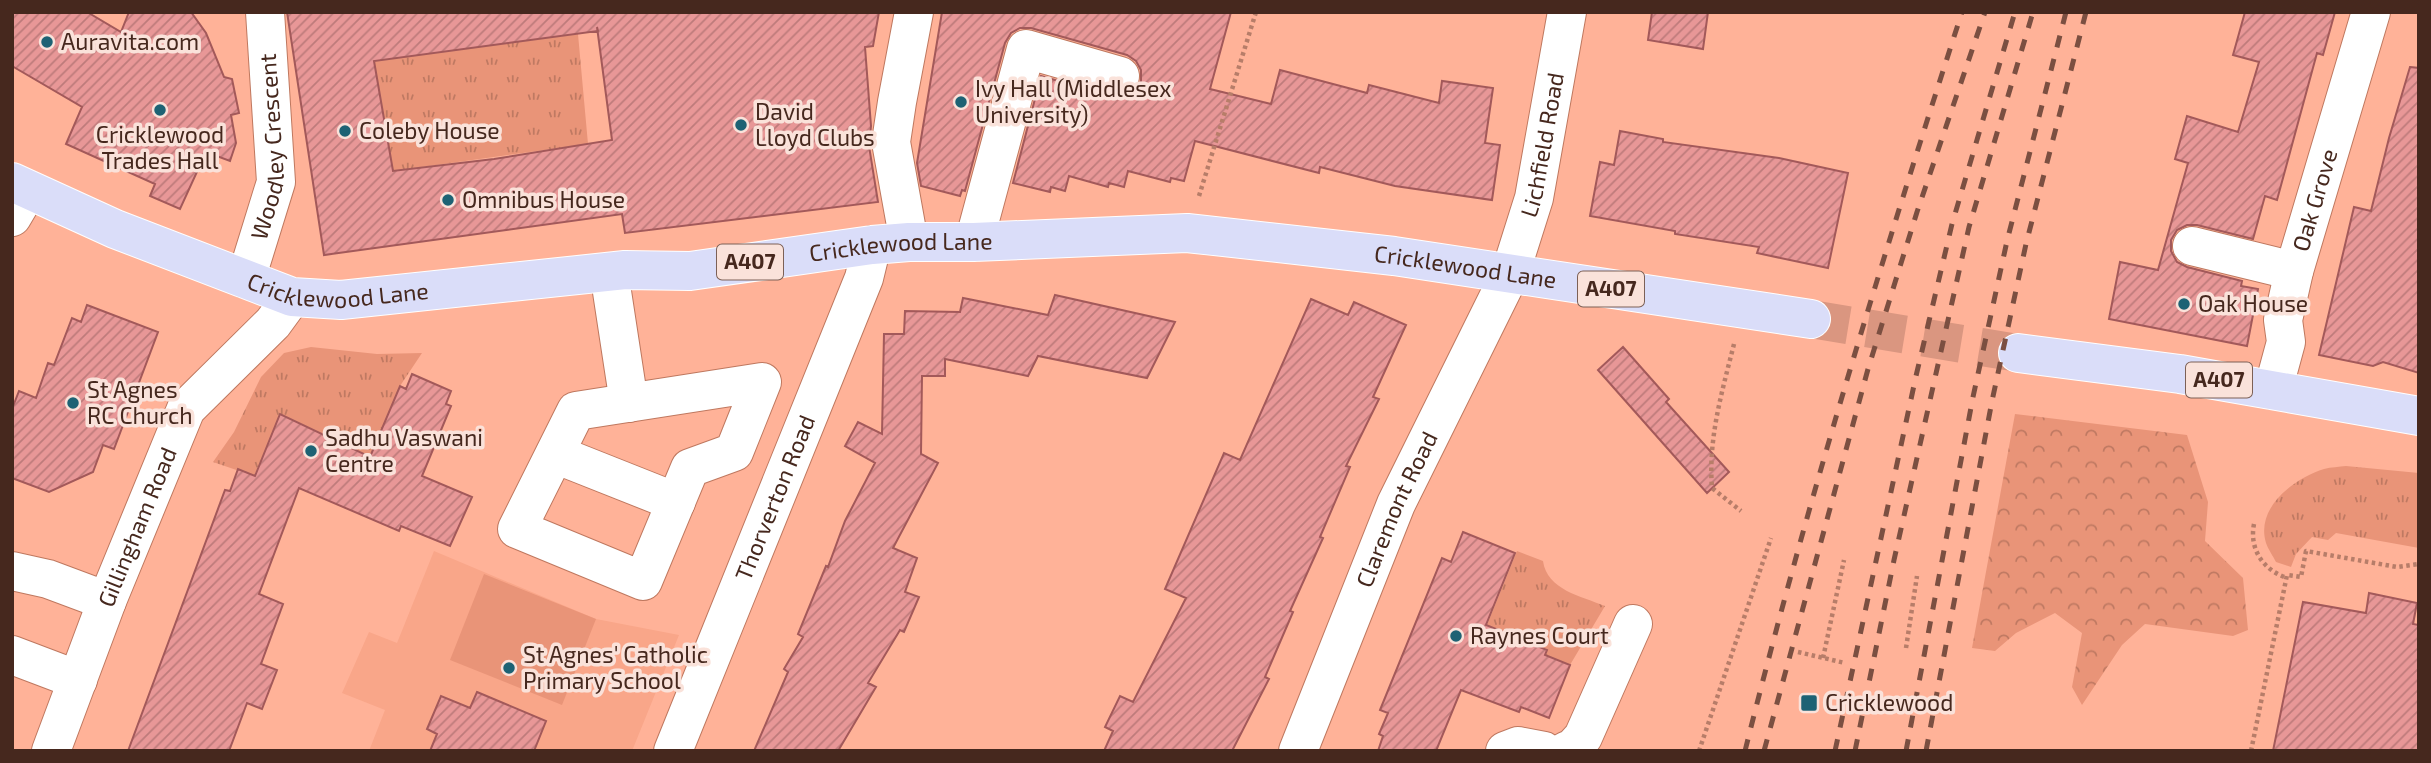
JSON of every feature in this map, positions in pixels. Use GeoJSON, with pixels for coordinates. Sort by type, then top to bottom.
{"type":"FeatureCollection","features":[{"type":"Feature","properties":{"kind":"main road","name":"Cricklewood Lane"},"geometry":{"type":"LineString","coordinates":[[18,196],[116,229],[292,298],[341,300],[617,271],[690,271],[890,243],[974,243],[1187,233],[1394,256],[1811,319]]}},
{"type":"Feature","properties":{"kind":"main road","name":"A407"},"geometry":{"type":"LineString","coordinates":[[2018,353],[2179,374],[2419,416]]}},
{"type":"Feature","properties":{"kind":"street","name":"Woodley Crescent"},"geometry":{"type":"LineString","coordinates":[[246,279],[276,182],[265,12]]}},
{"type":"Feature","properties":{"kind":"street"},"geometry":{"type":"LineString","coordinates":[[890,243],[891,142],[914,12]]}},
{"type":"Feature","properties":{"kind":"street","name":"Lichfield Road"},"geometry":{"type":"LineString","coordinates":[[1510,274],[1534,198],[1567,12]]}},
{"type":"Feature","properties":{"kind":"street","name":"Oak Grove"},"geometry":{"type":"LineString","coordinates":[[2273,390],[2286,342],[2283,320],[2294,271],[2371,12]]}},
{"type":"Feature","properties":{"kind":"street"},"geometry":{"type":"LineString","coordinates":[[974,243],[1026,49],[1121,76]]}},
{"type":"Feature","properties":{"kind":"street","name":"Thorverton Road"},"geometry":{"type":"LineString","coordinates":[[673,751],[864,278],[890,243]]}},
{"type":"Feature","properties":{"kind":"street"},"geometry":{"type":"LineString","coordinates":[[2192,246],[2294,271]]}},
{"type":"Feature","properties":{"kind":"street"},"geometry":{"type":"LineString","coordinates":[[617,271],[639,401]]}},
{"type":"Feature","properties":{"kind":"street","name":"Claremont Road"},"geometry":{"type":"LineString","coordinates":[[1297,751],[1396,504],[1510,274]]}},
{"type":"Feature","properties":{"kind":"street","name":"Gillingham Road"},"geometry":{"type":"LineString","coordinates":[[51,751],[107,601],[186,408],[273,323],[292,298]]}},
{"type":"Feature","properties":{"kind":"street"},"geometry":{"type":"LineString","coordinates":[[762,382],[734,452],[690,468],[643,581],[517,530],[555,454],[576,411],[762,382]]}},
{"type":"Feature","properties":{"kind":"street"},"geometry":{"type":"LineString","coordinates":[[555,454],[676,502]]}},
{"type":"Feature","properties":{"kind":"street"},"geometry":{"type":"LineString","coordinates":[[12,571],[48,579],[107,601]]}},
{"type":"Feature","properties":{"kind":"street"},"geometry":{"type":"LineString","coordinates":[[1566,751],[1573,748],[1583,737],[1633,624]]}},
{"type":"Feature","properties":{"kind":"street"},"geometry":{"type":"LineString","coordinates":[[12,655],[78,680]]}},
{"type":"Feature","properties":{"kind":"street"},"geometry":{"type":"LineString","coordinates":[[1505,751],[1518,746],[1544,751]]}},
{"type":"Feature","properties":{"kind":"path"},"geometry":{"type":"LineString","coordinates":[[1187,233],[1256,12]]}},
{"type":"Feature","properties":{"kind":"path"},"geometry":{"type":"LineString","coordinates":[[1741,510],[1712,488],[1711,452],[1716,418],[1743,310]]}},
{"type":"Feature","properties":{"kind":"path"},"geometry":{"type":"LineString","coordinates":[[2254,524],[2254,542],[2258,556],[2270,569],[2287,578]]}},
{"type":"Feature","properties":{"kind":"path"},"geometry":{"type":"LineString","coordinates":[[1699,751],[1772,538]]}},
{"type":"Feature","properties":{"kind":"path"},"geometry":{"type":"LineString","coordinates":[[2251,751],[2287,575],[2301,577],[2306,551],[2397,568],[2419,564]]}},
{"type":"Feature","properties":{"kind":"path"},"geometry":{"type":"LineString","coordinates":[[1824,658],[1844,560]]}},
{"type":"Feature","properties":{"kind":"path"},"geometry":{"type":"LineString","coordinates":[[1906,648],[1917,576]]}},
{"type":"Feature","properties":{"kind":"path"},"geometry":{"type":"LineString","coordinates":[[1798,652],[1845,663]]}},
{"type":"Feature","properties":{"kind":"shaded area","name":"St Agnes' Catholic Primary School"},"geometry":{"type":"Polygon","coordinates":[[[434,551],[596,619],[679,635],[632,751],[369,751],[385,710],[342,693],[369,632],[397,643],[434,551]]]}},
{"type":"Feature","properties":{"kind":"green space"},"geometry":{"type":"Polygon","coordinates":[[[578,34],[588,144],[393,171],[374,61],[578,34]]]}},
{"type":"Feature","properties":{"kind":"green space"},"geometry":{"type":"Polygon","coordinates":[[[311,347],[377,354],[422,353],[400,386],[370,457],[281,414],[254,476],[213,462],[234,432],[261,377],[284,353],[311,347]]]}},
{"type":"Feature","properties":{"kind":"green space"},"geometry":{"type":"Polygon","coordinates":[[[2015,414],[2187,435],[2208,502],[2205,541],[2243,578],[2248,630],[2233,636],[2145,624],[2122,645],[2082,705],[2072,687],[2082,633],[2055,613],[2016,633],[1995,651],[1972,648],[2015,414]]]}},
{"type":"Feature","properties":{"kind":"green space"},"geometry":{"type":"Polygon","coordinates":[[[2346,466],[2419,473],[2419,548],[2336,533],[2328,540],[2312,537],[2296,554],[2291,567],[2276,562],[2266,543],[2264,530],[2272,506],[2301,479],[2324,469],[2346,466]]]}},
{"type":"Feature","properties":{"kind":"green space"},"geometry":{"type":"Polygon","coordinates":[[[1517,551],[1543,561],[1551,579],[1566,591],[1605,606],[1570,665],[1545,655],[1547,649],[1485,630],[1517,551]]]}},
{"type":"Feature","properties":{"kind":"green space"},"geometry":{"type":"Polygon","coordinates":[[[484,574],[596,619],[562,705],[450,660],[484,574]]]}},
{"type":"Feature","properties":{"kind":"building","name":"Cricklewood Trades Hall"},"geometry":{"type":"Polygon","coordinates":[[[12,12],[87,12],[121,32],[129,12],[191,12],[206,33],[224,77],[232,79],[239,113],[231,115],[236,143],[230,161],[206,152],[180,209],[150,196],[155,184],[66,144],[82,107],[12,66],[12,12]]]}},
{"type":"Feature","properties":{"kind":"building"},"geometry":{"type":"Polygon","coordinates":[[[287,12],[879,12],[873,46],[865,47],[871,126],[869,146],[878,202],[625,233],[622,214],[324,255],[287,12]],[[598,31],[374,61],[393,171],[494,159],[612,140],[598,31]]]}},
{"type":"Feature","properties":{"kind":"building"},"geometry":{"type":"Polygon","coordinates":[[[942,12],[1231,12],[1210,89],[1271,104],[1280,70],[1367,93],[1369,85],[1439,103],[1442,81],[1493,88],[1485,143],[1500,145],[1492,200],[1395,186],[1320,167],[1319,173],[1195,141],[1184,181],[1171,178],[1170,182],[1128,171],[1124,187],[1109,183],[1108,187],[1069,176],[1065,191],[1051,187],[1050,192],[1013,183],[1041,76],[1115,97],[1126,97],[1135,92],[1141,81],[1141,70],[1136,61],[1127,55],[1031,28],[1020,28],[1011,33],[1005,43],[965,191],[962,190],[960,196],[921,186],[917,163],[942,12]]]}},
{"type":"Feature","properties":{"kind":"building"},"geometry":{"type":"Polygon","coordinates":[[[1652,12],[1708,12],[1703,49],[1648,40],[1652,12]]]}},
{"type":"Feature","properties":{"kind":"building"},"geometry":{"type":"Polygon","coordinates":[[[2245,12],[2335,12],[2323,55],[2317,53],[2277,200],[2265,196],[2253,239],[2187,225],[2177,230],[2171,240],[2171,251],[2177,262],[2242,281],[2241,286],[2258,289],[2247,346],[2109,319],[2120,262],[2158,270],[2188,163],[2175,159],[2187,116],[2238,132],[2259,62],[2233,55],[2245,12]]]}},
{"type":"Feature","properties":{"kind":"building"},"geometry":{"type":"Polygon","coordinates":[[[2410,67],[2419,68],[2419,373],[2383,362],[2373,366],[2319,355],[2354,207],[2371,211],[2410,67]]]}},
{"type":"Feature","properties":{"kind":"building"},"geometry":{"type":"Polygon","coordinates":[[[1620,131],[1663,139],[1663,142],[1779,158],[1848,173],[1828,268],[1757,253],[1759,247],[1675,234],[1675,231],[1590,216],[1600,162],[1614,165],[1620,131]]]}},
{"type":"Feature","properties":{"kind":"building"},"geometry":{"type":"Polygon","coordinates":[[[1055,295],[1175,322],[1147,378],[1038,356],[1028,376],[945,359],[945,376],[922,376],[921,454],[938,463],[893,548],[917,558],[905,592],[919,597],[904,632],[900,630],[868,683],[876,687],[838,751],[754,751],[788,672],[784,669],[803,637],[798,634],[826,566],[828,567],[845,521],[875,463],[845,446],[858,422],[882,434],[884,334],[904,334],[905,311],[960,312],[963,298],[1048,315],[1055,295]]]}},
{"type":"Feature","properties":{"kind":"building"},"geometry":{"type":"Polygon","coordinates":[[[1311,299],[1348,315],[1354,302],[1406,325],[1373,397],[1379,399],[1346,466],[1350,467],[1320,537],[1323,538],[1290,611],[1293,612],[1265,677],[1269,679],[1232,751],[1104,751],[1113,731],[1105,727],[1120,696],[1133,702],[1186,598],[1165,589],[1224,453],[1240,460],[1311,299]]]}},
{"type":"Feature","properties":{"kind":"building","name":"St Agnes RC Church"},"geometry":{"type":"Polygon","coordinates":[[[87,305],[158,332],[114,449],[103,445],[93,472],[49,492],[12,478],[12,409],[19,391],[36,398],[48,363],[54,365],[72,318],[81,322],[87,305]]]}},
{"type":"Feature","properties":{"kind":"building"},"geometry":{"type":"Polygon","coordinates":[[[1623,347],[1669,399],[1666,402],[1729,472],[1707,493],[1598,370],[1623,347]]]}},
{"type":"Feature","properties":{"kind":"building"},"geometry":{"type":"Polygon","coordinates":[[[412,374],[451,391],[446,404],[451,406],[422,476],[472,497],[450,546],[401,526],[399,531],[299,488],[259,594],[283,604],[261,664],[277,670],[262,709],[247,703],[229,751],[128,751],[225,490],[230,491],[238,469],[255,476],[280,414],[370,457],[400,386],[406,389],[412,374]]]}},
{"type":"Feature","properties":{"kind":"building","name":"Raynes Court"},"geometry":{"type":"Polygon","coordinates":[[[1463,532],[1515,553],[1486,625],[1547,650],[1545,655],[1570,665],[1549,718],[1521,707],[1519,712],[1461,690],[1436,751],[1378,751],[1383,736],[1379,734],[1388,713],[1380,710],[1442,558],[1451,562],[1463,532]]]}},
{"type":"Feature","properties":{"kind":"building"},"geometry":{"type":"Polygon","coordinates":[[[2369,593],[2417,603],[2413,624],[2419,625],[2419,751],[2273,751],[2303,602],[2366,613],[2369,593]]]}},
{"type":"Feature","properties":{"kind":"building"},"geometry":{"type":"Polygon","coordinates":[[[477,692],[546,721],[534,751],[430,751],[437,734],[427,729],[441,696],[470,708],[477,692]]]}},
{"type":"Feature","properties":{"kind":"tunnel"},"geometry":{"type":"LineString","coordinates":[[1811,319],[2018,353]]}},
{"type":"Feature","properties":{"kind":"railway"},"geometry":{"type":"LineString","coordinates":[[1745,751],[1847,380],[1962,12]]}},
{"type":"Feature","properties":{"kind":"railway"},"geometry":{"type":"LineString","coordinates":[[1764,751],[1868,369],[1917,212],[1985,12]]}},
{"type":"Feature","properties":{"kind":"railway"},"geometry":{"type":"LineString","coordinates":[[1835,751],[1916,376],[1952,224],[2015,12]]}},
{"type":"Feature","properties":{"kind":"railway"},"geometry":{"type":"LineString","coordinates":[[1855,751],[1894,560],[1969,227],[2033,12]]}},
{"type":"Feature","properties":{"kind":"railway"},"geometry":{"type":"LineString","coordinates":[[1906,751],[1973,397],[2007,241],[2066,12]]}},
{"type":"Feature","properties":{"kind":"railway"},"geometry":{"type":"LineString","coordinates":[[1926,751],[1992,401],[2026,244],[2086,12]]}},
{"type":"Feature","properties":{"kind":"place","name":"Auravita.com"},"geometry":{"type":"Point","coordinates":[47,42]}},
{"type":"Feature","properties":{"kind":"place","name":"Ivy Hall (Middlesex University)"},"geometry":{"type":"Point","coordinates":[961,102]}},
{"type":"Feature","properties":{"kind":"place","name":"Cricklewood Trades Hall"},"geometry":{"type":"Point","coordinates":[160,110]}},
{"type":"Feature","properties":{"kind":"place","name":"David Lloyd Clubs"},"geometry":{"type":"Point","coordinates":[741,125]}},
{"type":"Feature","properties":{"kind":"place","name":"Coleby House"},"geometry":{"type":"Point","coordinates":[345,131]}},
{"type":"Feature","properties":{"kind":"place","name":"Omnibus House"},"geometry":{"type":"Point","coordinates":[448,200]}},
{"type":"Feature","properties":{"kind":"place","name":"Oak House"},"geometry":{"type":"Point","coordinates":[2184,304]}},
{"type":"Feature","properties":{"kind":"place","name":"St Agnes RC Church"},"geometry":{"type":"Point","coordinates":[73,403]}},
{"type":"Feature","properties":{"kind":"place","name":"Sadhu Vaswani Centre"},"geometry":{"type":"Point","coordinates":[311,451]}},
{"type":"Feature","properties":{"kind":"place","name":"Raynes Court"},"geometry":{"type":"Point","coordinates":[1456,636]}},
{"type":"Feature","properties":{"kind":"place","name":"St Agnes' Catholic Primary School"},"geometry":{"type":"Point","coordinates":[509,668]}},
{"type":"Feature","properties":{"kind":"place","name":"Cricklewood"},"geometry":{"type":"Point","coordinates":[1809,703]}}]}
